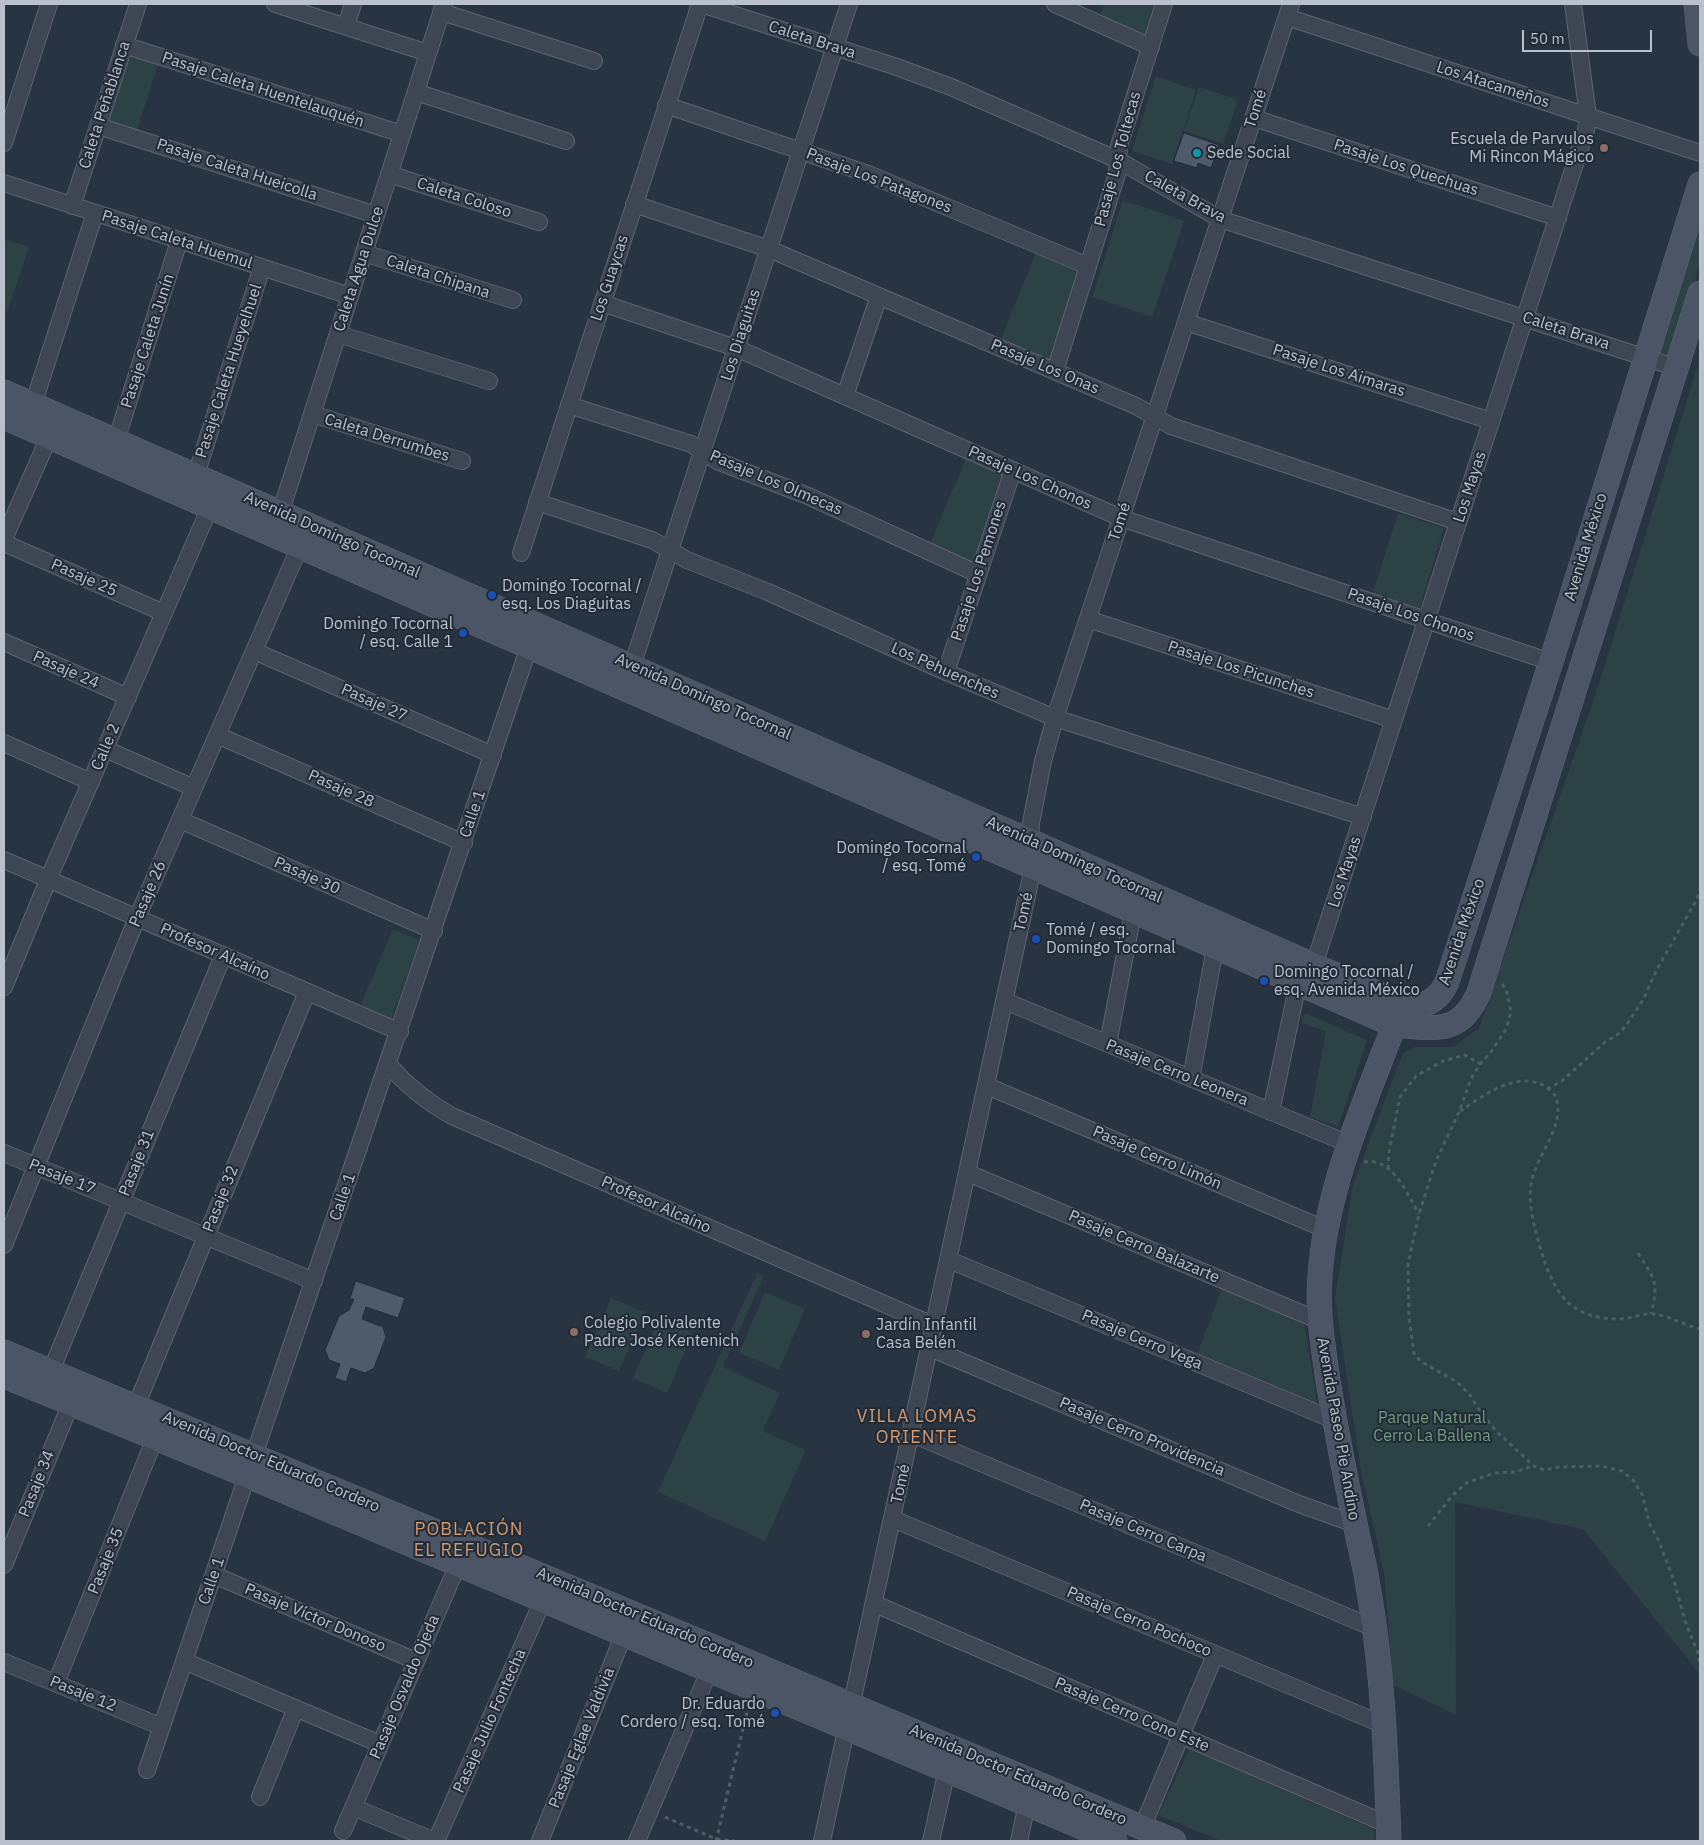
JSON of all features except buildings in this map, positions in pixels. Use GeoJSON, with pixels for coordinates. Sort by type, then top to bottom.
{"type":"FeatureCollection","features":[{"type":"Feature","properties":{"kind":"main road"},"geometry":{"type":"LineString","coordinates":[[1696,4],[1700,44]]}},
{"type":"Feature","properties":{"kind":"main road","name":"Avenida México"},"geometry":{"type":"LineString","coordinates":[[1402,1004],[1419,1006],[1428,1003],[1440,995],[1447,982],[1551,662],[1700,184]]}},
{"type":"Feature","properties":{"kind":"main road","name":"Avenida México"},"geometry":{"type":"LineString","coordinates":[[1394,1026],[1437,1027],[1452,1024],[1468,1014],[1476,1000],[1700,293]]}},
{"type":"Feature","properties":{"kind":"main road","name":"Avenida Domingo Tocornal"},"geometry":{"type":"LineString","coordinates":[[4,392],[280,512],[534,635],[1034,868],[1394,1026]]}},
{"type":"Feature","properties":{"kind":"main road","name":"Avenida Domingo Tocornal"},"geometry":{"type":"LineString","coordinates":[[4,417],[300,546],[534,635],[632,666],[1402,1004]]}},
{"type":"Feature","properties":{"kind":"main road"},"geometry":{"type":"LineString","coordinates":[[1394,1026],[1402,1004]]}},
{"type":"Feature","properties":{"kind":"main road","name":"Avenida Paseo Pie Andino"},"geometry":{"type":"LineString","coordinates":[[1389,1833],[1384,1726],[1374,1628],[1368,1587],[1334,1420],[1320,1321],[1320,1275],[1335,1193],[1349,1144],[1394,1026]]}},
{"type":"Feature","properties":{"kind":"main road","name":"Avenida Doctor Eduardo Cordero"},"geometry":{"type":"LineString","coordinates":[[4,1352],[136,1406],[251,1465],[714,1659],[752,1688],[1115,1841]]}},
{"type":"Feature","properties":{"kind":"main road","name":"Avenida Doctor Eduardo Cordero"},"geometry":{"type":"LineString","coordinates":[[4,1376],[155,1438],[251,1465]]}},
{"type":"Feature","properties":{"kind":"main road","name":"Avenida Doctor Eduardo Cordero"},"geometry":{"type":"LineString","coordinates":[[462,1554],[543,1600],[624,1634],[714,1659],[853,1705],[1174,1841]]}},
{"type":"Feature","properties":{"kind":"street"},"geometry":{"type":"LineString","coordinates":[[4,143],[49,4]]}},
{"type":"Feature","properties":{"kind":"street","name":"Caleta Peñablanca"},"geometry":{"type":"LineString","coordinates":[[72,206],[138,4]]}},
{"type":"Feature","properties":{"kind":"street"},"geometry":{"type":"LineString","coordinates":[[275,4],[428,53]]}},
{"type":"Feature","properties":{"kind":"street"},"geometry":{"type":"LineString","coordinates":[[346,26],[353,4]]}},
{"type":"Feature","properties":{"kind":"street","name":"Caleta Brava"},"geometry":{"type":"LineString","coordinates":[[700,4],[835,47],[951,87],[1118,160],[1220,219],[1677,368]]}},
{"type":"Feature","properties":{"kind":"street","name":"Los Guaycas"},"geometry":{"type":"LineString","coordinates":[[521,553],[700,4]]}},
{"type":"Feature","properties":{"kind":"street","name":"Los Diaguitas"},"geometry":{"type":"LineString","coordinates":[[632,666],[849,4]]}},
{"type":"Feature","properties":{"kind":"street"},"geometry":{"type":"LineString","coordinates":[[1056,4],[1151,47]]}},
{"type":"Feature","properties":{"kind":"street","name":"Pasaje Los Toltecas"},"geometry":{"type":"LineString","coordinates":[[1055,371],[1117,174],[1119,146],[1164,4]]}},
{"type":"Feature","properties":{"kind":"street","name":"Los Mayas"},"geometry":{"type":"LineString","coordinates":[[1314,965],[1586,130],[1588,116],[1573,4]]}},
{"type":"Feature","properties":{"kind":"street"},"geometry":{"type":"LineString","coordinates":[[443,8],[594,61]]}},
{"type":"Feature","properties":{"kind":"street","name":"Caleta Agua Dulce"},"geometry":{"type":"LineString","coordinates":[[273,534],[443,8]]}},
{"type":"Feature","properties":{"kind":"street","name":"Los Atacameños"},"geometry":{"type":"LineString","coordinates":[[1289,10],[1588,116],[1700,153]]}},
{"type":"Feature","properties":{"kind":"street","name":"Tomé"},"geometry":{"type":"LineString","coordinates":[[822,1841],[1034,868],[1030,840],[1031,824],[1038,785],[1055,718],[1289,10]]}},
{"type":"Feature","properties":{"kind":"street","name":"Pasaje Caleta Huentelauquén"},"geometry":{"type":"LineString","coordinates":[[124,45],[402,134]]}},
{"type":"Feature","properties":{"kind":"street"},"geometry":{"type":"LineString","coordinates":[[416,92],[566,141]]}},
{"type":"Feature","properties":{"kind":"street","name":"Pasaje Los Patagones"},"geometry":{"type":"LineString","coordinates":[[666,105],[868,174],[1088,266]]}},
{"type":"Feature","properties":{"kind":"street","name":"Pasaje Los Quechuas"},"geometry":{"type":"LineString","coordinates":[[1254,118],[1558,218]]}},
{"type":"Feature","properties":{"kind":"street","name":"Pasaje Caleta Hueicolla"},"geometry":{"type":"LineString","coordinates":[[98,126],[376,215]]}},
{"type":"Feature","properties":{"kind":"street","name":"Caleta Coloso"},"geometry":{"type":"LineString","coordinates":[[389,174],[539,222]]}},
{"type":"Feature","properties":{"kind":"street","name":"Pasaje Caleta Huemul"},"geometry":{"type":"LineString","coordinates":[[4,183],[350,296]]}},
{"type":"Feature","properties":{"kind":"street","name":"Pasaje Los Onas"},"geometry":{"type":"LineString","coordinates":[[634,204],[769,249],[1136,406],[1171,426],[1458,522]]}},
{"type":"Feature","properties":{"kind":"street"},"geometry":{"type":"LineString","coordinates":[[33,405],[94,213]]}},
{"type":"Feature","properties":{"kind":"street","name":"Pasaje Caleta Junín"},"geometry":{"type":"LineString","coordinates":[[116,441],[180,241]]}},
{"type":"Feature","properties":{"kind":"street","name":"Caleta Chipana"},"geometry":{"type":"LineString","coordinates":[[364,253],[513,300]]}},
{"type":"Feature","properties":{"kind":"street","name":"Pasaje Caleta Hueyelhuel"},"geometry":{"type":"LineString","coordinates":[[196,475],[262,267]]}},
{"type":"Feature","properties":{"kind":"street"},"geometry":{"type":"LineString","coordinates":[[845,396],[879,296]]}},
{"type":"Feature","properties":{"kind":"street","name":"Pasaje Los Chonos"},"geometry":{"type":"LineString","coordinates":[[602,303],[736,348],[1121,518],[1551,662]]}},
{"type":"Feature","properties":{"kind":"street","name":"Pasaje Los Aimaras"},"geometry":{"type":"LineString","coordinates":[[1186,322],[1491,421]]}},
{"type":"Feature","properties":{"kind":"street"},"geometry":{"type":"LineString","coordinates":[[338,334],[489,381]]}},
{"type":"Feature","properties":{"kind":"street","name":"Pasaje Los Olmecas"},"geometry":{"type":"LineString","coordinates":[[569,405],[691,444],[717,462],[816,500],[978,574]]}},
{"type":"Feature","properties":{"kind":"street","name":"Caleta Derrumbes"},"geometry":{"type":"LineString","coordinates":[[312,414],[462,461]]}},
{"type":"Feature","properties":{"kind":"street"},"geometry":{"type":"LineString","coordinates":[[4,541],[49,437]]}},
{"type":"Feature","properties":{"kind":"street","name":"Pasaje Los Pemones"},"geometry":{"type":"LineString","coordinates":[[946,672],[1012,470]]}},
{"type":"Feature","properties":{"kind":"street","name":"Los Pehuenches"},"geometry":{"type":"LineString","coordinates":[[538,502],[652,540],[687,560],[768,592],[946,672],[1055,718],[1363,817]]}},
{"type":"Feature","properties":{"kind":"street","name":"Calle 2"},"geometry":{"type":"LineString","coordinates":[[4,987],[48,880],[210,507]]}},
{"type":"Feature","properties":{"kind":"street","name":"Pasaje 25"},"geometry":{"type":"LineString","coordinates":[[4,541],[164,613]]}},
{"type":"Feature","properties":{"kind":"street","name":"Pasaje 26"},"geometry":{"type":"LineString","coordinates":[[4,1245],[137,918],[300,546]]}},
{"type":"Feature","properties":{"kind":"street","name":"Pasaje Los Picunches"},"geometry":{"type":"LineString","coordinates":[[1088,619],[1394,720]]}},
{"type":"Feature","properties":{"kind":"street","name":"Calle 1"},"geometry":{"type":"LineString","coordinates":[[147,1770],[389,1065],[534,635]]}},
{"type":"Feature","properties":{"kind":"street","name":"Pasaje 24"},"geometry":{"type":"LineString","coordinates":[[4,642],[128,697]]}},
{"type":"Feature","properties":{"kind":"street","name":"Pasaje 27"},"geometry":{"type":"LineString","coordinates":[[254,651],[493,756]]}},
{"type":"Feature","properties":{"kind":"street","name":"Pasaje 28"},"geometry":{"type":"LineString","coordinates":[[217,735],[464,843]]}},
{"type":"Feature","properties":{"kind":"street"},"geometry":{"type":"LineString","coordinates":[[4,743],[91,782]]}},
{"type":"Feature","properties":{"kind":"street"},"geometry":{"type":"LineString","coordinates":[[105,749],[194,788]]}},
{"type":"Feature","properties":{"kind":"street","name":"Pasaje 30"},"geometry":{"type":"LineString","coordinates":[[180,820],[434,931]]}},
{"type":"Feature","properties":{"kind":"street","name":"Profesor Alcaíno"},"geometry":{"type":"LineString","coordinates":[[4,860],[400,1032]]}},
{"type":"Feature","properties":{"kind":"street"},"geometry":{"type":"LineString","coordinates":[[1108,1044],[1133,912]]}},
{"type":"Feature","properties":{"kind":"street"},"geometry":{"type":"LineString","coordinates":[[1191,1079],[1215,948]]}},
{"type":"Feature","properties":{"kind":"street","name":"Pasaje 31"},"geometry":{"type":"LineString","coordinates":[[51,1371],[223,956]]}},
{"type":"Feature","properties":{"kind":"street"},"geometry":{"type":"LineString","coordinates":[[1271,1112],[1298,984]]}},
{"type":"Feature","properties":{"kind":"street","name":"Pasaje 32"},"geometry":{"type":"LineString","coordinates":[[136,1406],[307,992]]}},
{"type":"Feature","properties":{"kind":"street","name":"Pasaje Cerro Leonera"},"geometry":{"type":"LineString","coordinates":[[1005,1001],[1349,1144]]}},
{"type":"Feature","properties":{"kind":"street","name":"Profesor Alcaíno"},"geometry":{"type":"LineString","coordinates":[[389,1065],[417,1094],[452,1116],[935,1326]]}},
{"type":"Feature","properties":{"kind":"street","name":"Pasaje Cerro Limón"},"geometry":{"type":"LineString","coordinates":[[987,1086],[1327,1230]]}},
{"type":"Feature","properties":{"kind":"street","name":"Pasaje 17"},"geometry":{"type":"LineString","coordinates":[[4,1153],[314,1281]]}},
{"type":"Feature","properties":{"kind":"street","name":"Pasaje Cerro Balazarte"},"geometry":{"type":"LineString","coordinates":[[968,1173],[1320,1321]]}},
{"type":"Feature","properties":{"kind":"street","name":"Pasaje Cerro Vega"},"geometry":{"type":"LineString","coordinates":[[949,1260],[1334,1420]]}},
{"type":"Feature","properties":{"kind":"street","name":"Pasaje Cerro Providencia"},"geometry":{"type":"LineString","coordinates":[[930,1348],[1299,1504],[1355,1524]]}},
{"type":"Feature","properties":{"kind":"street","name":"Pasaje 34"},"geometry":{"type":"LineString","coordinates":[[4,1565],[71,1403]]}},
{"type":"Feature","properties":{"kind":"street","name":"Pasaje Cerro Carpa"},"geometry":{"type":"LineString","coordinates":[[912,1434],[1374,1628]]}},
{"type":"Feature","properties":{"kind":"street","name":"Pasaje 35"},"geometry":{"type":"LineString","coordinates":[[56,1683],[155,1438]]}},
{"type":"Feature","properties":{"kind":"street","name":"Pasaje Cerro Pochoco"},"geometry":{"type":"LineString","coordinates":[[893,1519],[1384,1726]]}},
{"type":"Feature","properties":{"kind":"street","name":"Pasaje Osvaldo Ojeda"},"geometry":{"type":"LineString","coordinates":[[343,1831],[462,1554]]}},
{"type":"Feature","properties":{"kind":"street","name":"Pasaje Víctor Donoso"},"geometry":{"type":"LineString","coordinates":[[214,1575],[416,1661]]}},
{"type":"Feature","properties":{"kind":"street","name":"Pasaje Julio Fontecha"},"geometry":{"type":"LineString","coordinates":[[435,1841],[543,1600]]}},
{"type":"Feature","properties":{"kind":"street","name":"Pasaje Cerro Cono Este"},"geometry":{"type":"LineString","coordinates":[[875,1604],[1181,1736],[1389,1833]]}},
{"type":"Feature","properties":{"kind":"street","name":"Pasaje Eglae Valdivia"},"geometry":{"type":"LineString","coordinates":[[540,1841],[624,1634]]}},
{"type":"Feature","properties":{"kind":"street"},"geometry":{"type":"LineString","coordinates":[[1142,1828],[1216,1655]]}},
{"type":"Feature","properties":{"kind":"street"},"geometry":{"type":"LineString","coordinates":[[637,1841],[714,1659]]}},
{"type":"Feature","properties":{"kind":"street"},"geometry":{"type":"LineString","coordinates":[[184,1661],[380,1744]]}},
{"type":"Feature","properties":{"kind":"street","name":"Pasaje 12"},"geometry":{"type":"LineString","coordinates":[[4,1662],[162,1727]]}},
{"type":"Feature","properties":{"kind":"street"},"geometry":{"type":"LineString","coordinates":[[260,1797],[296,1708]]}},
{"type":"Feature","properties":{"kind":"street"},"geometry":{"type":"LineString","coordinates":[[931,1841],[947,1770]]}},
{"type":"Feature","properties":{"kind":"street"},"geometry":{"type":"LineString","coordinates":[[1019,1841],[1027,1804]]}},
{"type":"Feature","properties":{"kind":"street"},"geometry":{"type":"LineString","coordinates":[[353,1807],[435,1841]]}},
{"type":"Feature","properties":{"kind":"path"},"geometry":{"type":"LineString","coordinates":[[1548,1088],[1562,1081],[1605,1042],[1617,1035],[1626,1026],[1644,998],[1656,971],[1697,899],[1700,889]]}},
{"type":"Feature","properties":{"kind":"path"},"geometry":{"type":"LineString","coordinates":[[1486,969],[1494,974],[1506,989],[1511,1012],[1506,1029],[1470,1080],[1459,1112],[1436,1161],[1419,1214],[1408,1264],[1409,1318],[1414,1353],[1420,1361],[1457,1382],[1497,1432],[1534,1466],[1544,1470],[1559,1467],[1602,1466],[1622,1471],[1633,1480],[1642,1494],[1650,1525],[1659,1541],[1685,1621],[1698,1653],[1700,1666]]}},
{"type":"Feature","properties":{"kind":"path"},"geometry":{"type":"LineString","coordinates":[[1388,1169],[1389,1152],[1400,1096],[1416,1076],[1443,1061],[1465,1055],[1480,1064]]}},
{"type":"Feature","properties":{"kind":"path"},"geometry":{"type":"LineString","coordinates":[[1459,1112],[1481,1097],[1508,1084],[1527,1080],[1548,1088],[1556,1096],[1558,1111],[1553,1130],[1532,1179],[1530,1194],[1536,1233],[1559,1294],[1572,1306],[1588,1314],[1620,1319],[1651,1314],[1673,1319],[1700,1329]]}},
{"type":"Feature","properties":{"kind":"path"},"geometry":{"type":"LineString","coordinates":[[1358,1166],[1365,1161],[1380,1163],[1395,1174],[1419,1214]]}},
{"type":"Feature","properties":{"kind":"path"},"geometry":{"type":"LineString","coordinates":[[1638,1253],[1653,1276],[1656,1290],[1651,1314]]}},
{"type":"Feature","properties":{"kind":"path"},"geometry":{"type":"LineString","coordinates":[[1428,1526],[1452,1496],[1466,1483],[1494,1473],[1515,1472],[1534,1466]]}},
{"type":"Feature","properties":{"kind":"path"},"geometry":{"type":"LineString","coordinates":[[716,1840],[752,1688]]}},
{"type":"Feature","properties":{"kind":"path"},"geometry":{"type":"LineString","coordinates":[[650,1810],[716,1840],[735,1841]]}},
{"type":"Feature","properties":{"kind":"green space"},"geometry":{"type":"Polygon","coordinates":[[[1104,4],[1156,4],[1145,36],[1100,16],[1104,4]]]}},
{"type":"Feature","properties":{"kind":"green space"},"geometry":{"type":"Polygon","coordinates":[[[125,54],[158,65],[136,133],[103,123],[125,54]]]}},
{"type":"Feature","properties":{"kind":"green space"},"geometry":{"type":"Polygon","coordinates":[[[1156,76],[1196,90],[1172,164],[1132,151],[1156,76]]]}},
{"type":"Feature","properties":{"kind":"green space"},"geometry":{"type":"Polygon","coordinates":[[[1199,87],[1238,100],[1223,144],[1184,131],[1199,87]]]}},
{"type":"Feature","properties":{"kind":"green space"},"geometry":{"type":"Polygon","coordinates":[[[1123,200],[1184,221],[1152,317],[1092,297],[1123,200]]]}},
{"type":"Feature","properties":{"kind":"green space"},"geometry":{"type":"Polygon","coordinates":[[[1700,213],[1700,265],[1670,358],[1656,353],[1700,213]]]}},
{"type":"Feature","properties":{"kind":"green space"},"geometry":{"type":"Polygon","coordinates":[[[4,239],[29,247],[4,321],[4,239]]]}},
{"type":"Feature","properties":{"kind":"green space"},"geometry":{"type":"Polygon","coordinates":[[[1036,253],[1078,271],[1049,363],[1000,341],[1036,253]]]}},
{"type":"Feature","properties":{"kind":"green space","name":"Parque Natural Cerro La Ballena"},"geometry":{"type":"Polygon","coordinates":[[[1700,358],[1700,1695],[1698,1672],[1583,1529],[1455,1502],[1456,1715],[1393,1685],[1384,1572],[1361,1472],[1335,1298],[1353,1184],[1403,1053],[1415,1047],[1453,1047],[1479,1028],[1598,687],[1700,358]]]}},
{"type":"Feature","properties":{"kind":"green space"},"geometry":{"type":"Polygon","coordinates":[[[967,456],[1005,474],[972,565],[929,546],[967,456]]]}},
{"type":"Feature","properties":{"kind":"green space"},"geometry":{"type":"Polygon","coordinates":[[[1398,513],[1444,528],[1419,610],[1372,595],[1398,513]]]}},
{"type":"Feature","properties":{"kind":"green space"},"geometry":{"type":"Polygon","coordinates":[[[393,929],[419,940],[391,1020],[360,1006],[393,929]]]}},
{"type":"Feature","properties":{"kind":"green space"},"geometry":{"type":"Polygon","coordinates":[[[1305,1013],[1367,1040],[1338,1127],[1310,1117],[1326,1031],[1301,1023],[1305,1013]]]}},
{"type":"Feature","properties":{"kind":"green space"},"geometry":{"type":"Polygon","coordinates":[[[757,1273],[764,1276],[723,1367],[780,1393],[763,1431],[806,1450],[765,1541],[658,1492],[757,1273]]]}},
{"type":"Feature","properties":{"kind":"green space"},"geometry":{"type":"Polygon","coordinates":[[[1224,1283],[1304,1322],[1318,1408],[1197,1354],[1224,1283]]]}},
{"type":"Feature","properties":{"kind":"green space"},"geometry":{"type":"Polygon","coordinates":[[[765,1292],[805,1309],[779,1370],[739,1353],[765,1292]]]}},
{"type":"Feature","properties":{"kind":"green space"},"geometry":{"type":"Polygon","coordinates":[[[611,1298],[645,1312],[619,1371],[585,1357],[611,1298]]]}},
{"type":"Feature","properties":{"kind":"green space"},"geometry":{"type":"Polygon","coordinates":[[[659,1319],[693,1333],[667,1393],[633,1378],[659,1319]]]}},
{"type":"Feature","properties":{"kind":"green space"},"geometry":{"type":"Polygon","coordinates":[[[1190,1748],[1375,1830],[1374,1841],[1221,1841],[1158,1815],[1190,1748]]]}},
{"type":"Feature","properties":{"kind":"place","name":"Escuela de Parvulos Mi Rincon Mágico"},"geometry":{"type":"Point","coordinates":[1604,148]}},
{"type":"Feature","properties":{"kind":"place","name":"Sede Social"},"geometry":{"type":"Point","coordinates":[1197,153]}},
{"type":"Feature","properties":{"kind":"place","name":"Domingo Tocornal / esq. Los Diaguitas"},"geometry":{"type":"Point","coordinates":[492,595]}},
{"type":"Feature","properties":{"kind":"place","name":"Domingo Tocornal / esq. Calle 1"},"geometry":{"type":"Point","coordinates":[463,633]}},
{"type":"Feature","properties":{"kind":"place","name":"Domingo Tocornal / esq. Tomé"},"geometry":{"type":"Point","coordinates":[976,857]}},
{"type":"Feature","properties":{"kind":"place","name":"Tomé / esq. Domingo Tocornal"},"geometry":{"type":"Point","coordinates":[1036,939]}},
{"type":"Feature","properties":{"kind":"place","name":"Domingo Tocornal / esq. Avenida México"},"geometry":{"type":"Point","coordinates":[1264,981]}},
{"type":"Feature","properties":{"kind":"place","name":"Colegio Polivalente Padre José Kentenich"},"geometry":{"type":"Point","coordinates":[574,1332]}},
{"type":"Feature","properties":{"kind":"place","name":"Jardín Infantil Casa Belén"},"geometry":{"type":"Point","coordinates":[866,1334]}},
{"type":"Feature","properties":{"kind":"place","name":"Dr. Eduardo Cordero / esq. Tomé"},"geometry":{"type":"Point","coordinates":[775,1713]}},
{"type":"Feature","properties":{"kind":"district","name":"VILLA LOMAS ORIENTE"},"geometry":{"type":"Point","coordinates":[917,1427]}},
{"type":"Feature","properties":{"kind":"district","name":"POBLACIÓN EL REFUGIO"},"geometry":{"type":"Point","coordinates":[469,1540]}}]}
